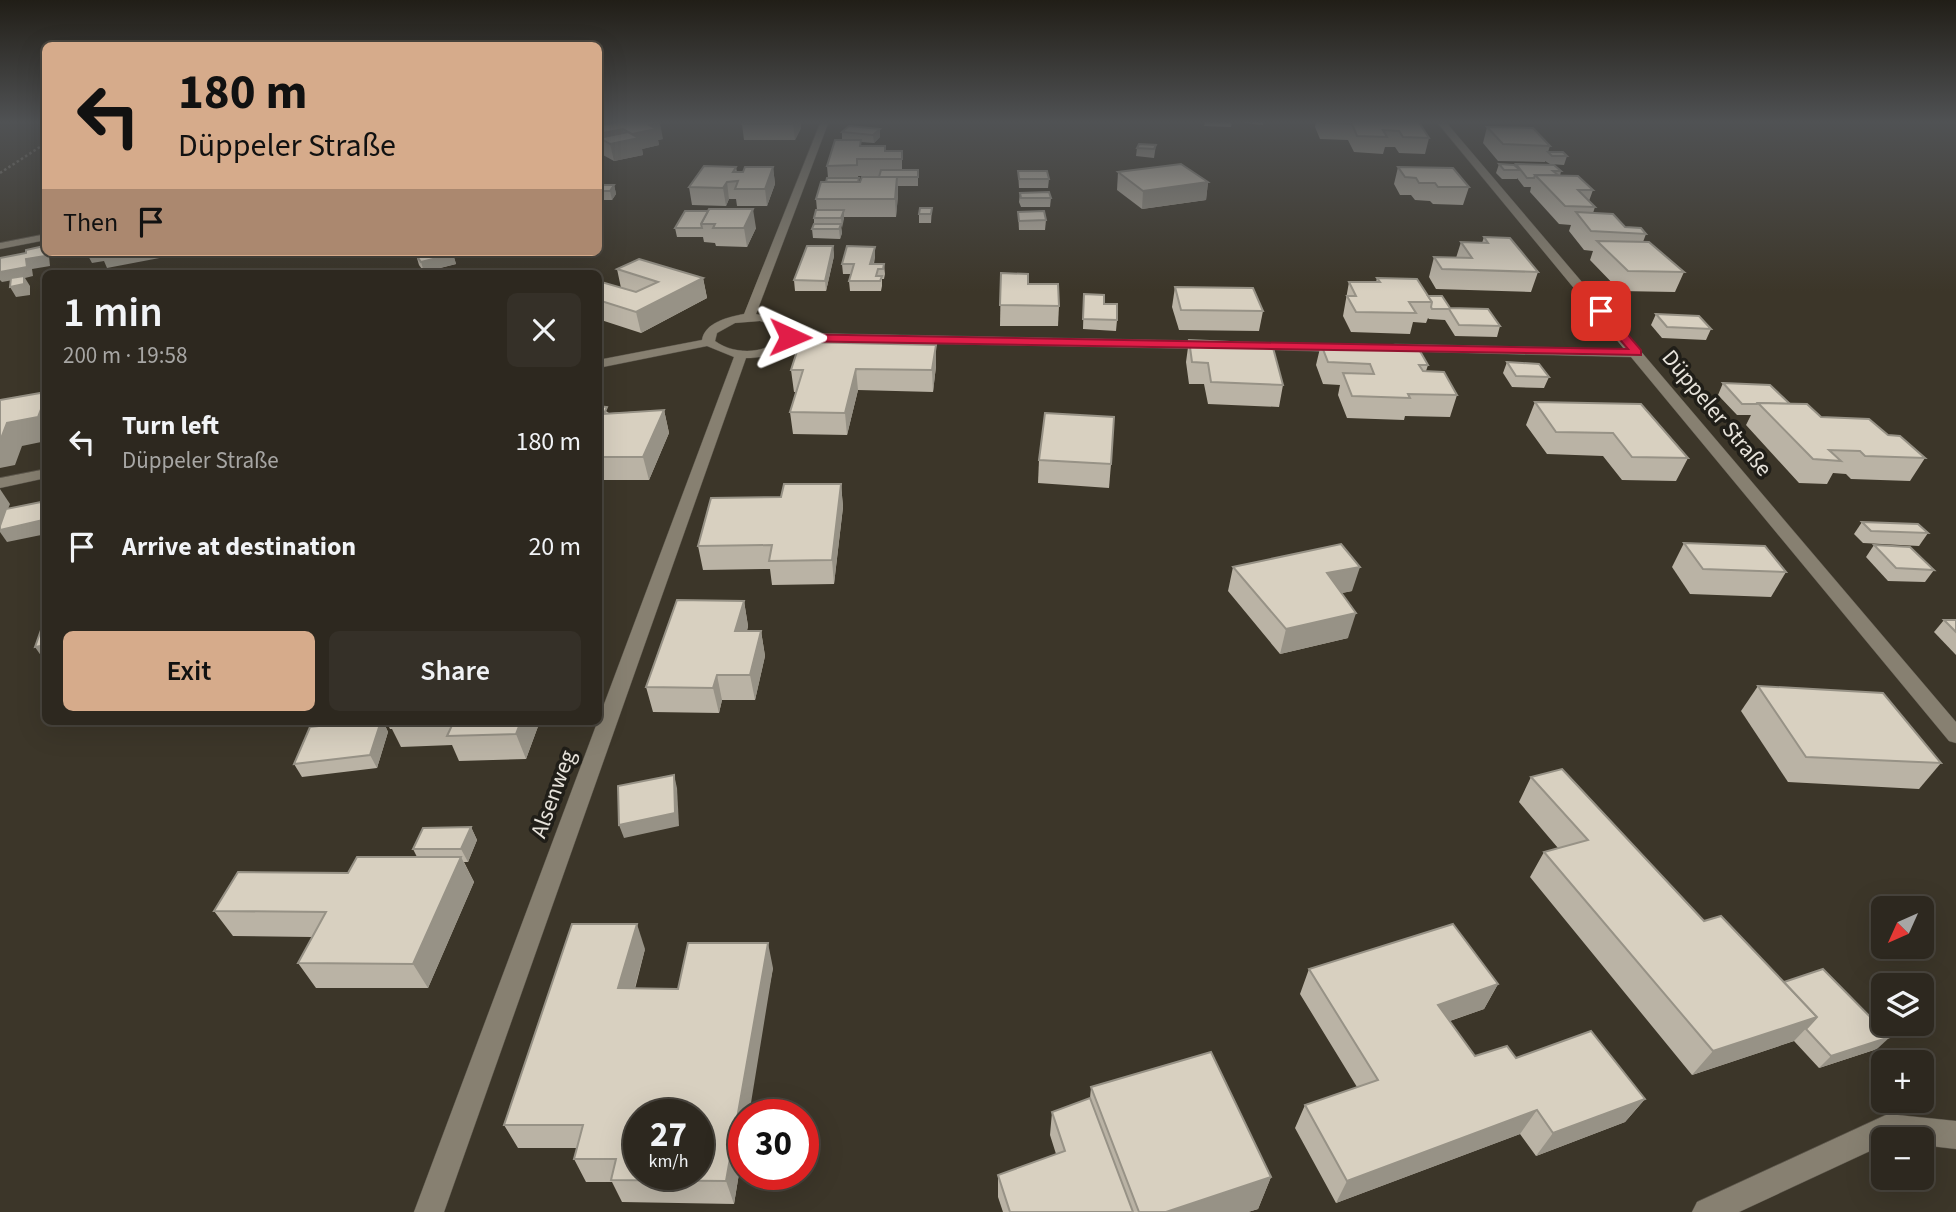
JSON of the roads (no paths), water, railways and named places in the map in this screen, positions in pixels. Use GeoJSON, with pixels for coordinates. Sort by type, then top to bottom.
{"type":"FeatureCollection","features":[{"type":"Feature","properties":{"kind":"street"},"geometry":{"type":"LineString","coordinates":[[749,317],[803,178]]}},
{"type":"Feature","properties":{"kind":"street","name":"Düppeler Straße"},"geometry":{"type":"LineString","coordinates":[[1488,178],[1956,736]]}},
{"type":"Feature","properties":{"kind":"street"},"geometry":{"type":"LineString","coordinates":[[0,246],[42,238]]}},
{"type":"Feature","properties":{"kind":"street"},"geometry":{"type":"LineString","coordinates":[[790,337],[791,331],[782,322],[749,317],[718,326],[708,336],[709,342],[720,350],[741,354],[766,351],[790,337],[1354,348]]}},
{"type":"Feature","properties":{"kind":"street"},"geometry":{"type":"LineString","coordinates":[[602,362],[709,342]]}},
{"type":"Feature","properties":{"kind":"street"},"geometry":{"type":"LineString","coordinates":[[1381,348],[1637,353]]}},
{"type":"Feature","properties":{"kind":"street","name":"Alsenweg"},"geometry":{"type":"LineString","coordinates":[[429,1212],[741,354]]}},
{"type":"Feature","properties":{"kind":"street"},"geometry":{"type":"LineString","coordinates":[[0,482],[42,474]]}},
{"type":"Feature","properties":{"kind":"street"},"geometry":{"type":"LineString","coordinates":[[1707,1212],[1888,1128],[1956,1135]]}}]}
